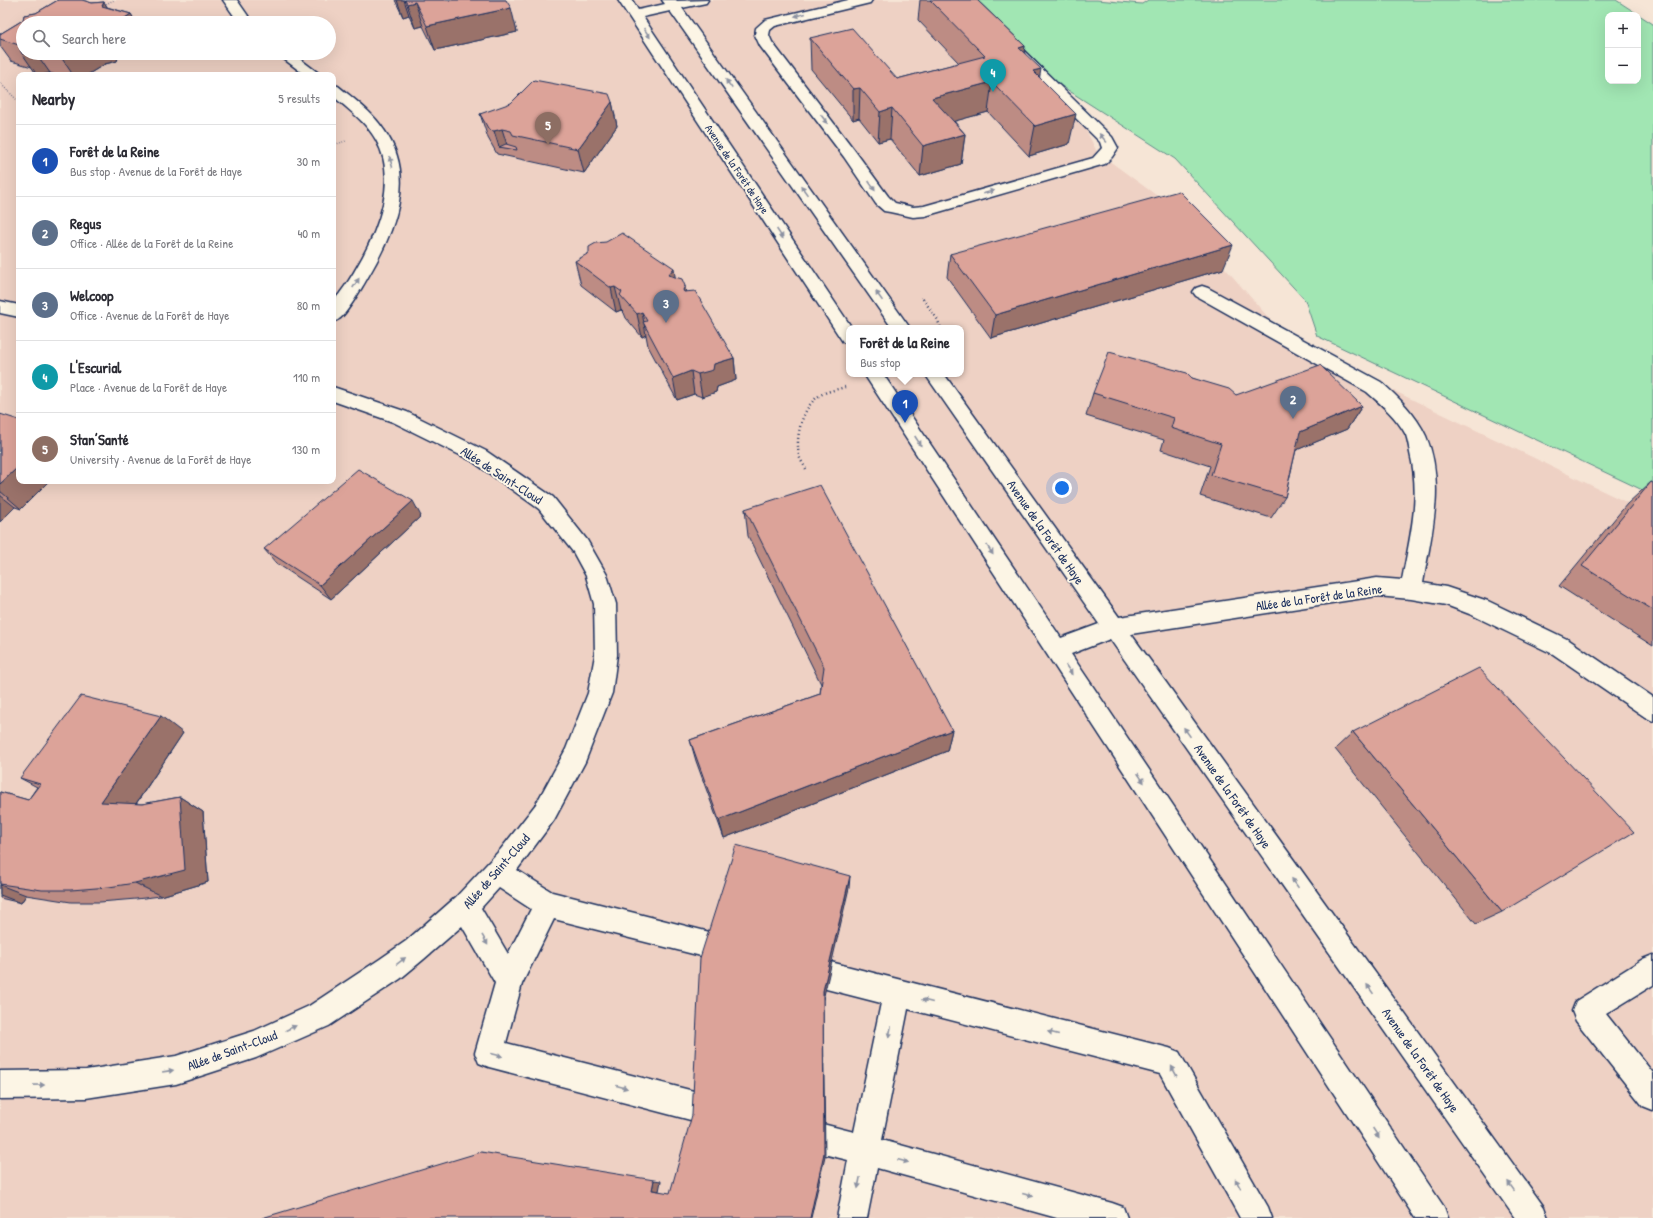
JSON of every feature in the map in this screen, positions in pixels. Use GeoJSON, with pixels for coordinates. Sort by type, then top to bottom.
{"type":"FeatureCollection","features":[{"type":"Feature","properties":{"kind":"street"},"geometry":{"type":"LineString","coordinates":[[230,0],[240,16]]}},
{"type":"Feature","properties":{"kind":"street","name":"Avenue de la Forêt de Haye"},"geometry":{"type":"LineString","coordinates":[[625,0],[846,333]]}},
{"type":"Feature","properties":{"kind":"street"},"geometry":{"type":"LineString","coordinates":[[635,15],[671,3],[701,0]]}},
{"type":"Feature","properties":{"kind":"street"},"geometry":{"type":"LineString","coordinates":[[865,0],[847,2],[770,23],[763,28],[762,35],[765,43],[850,154],[882,200],[890,207],[913,212],[925,211],[1099,161],[1107,154],[1110,148],[1107,140],[1008,43]]}},
{"type":"Feature","properties":{"kind":"street"},"geometry":{"type":"LineString","coordinates":[[671,3],[899,325]]}},
{"type":"Feature","properties":{"kind":"street"},"geometry":{"type":"LineString","coordinates":[[293,60],[310,72]]}},
{"type":"Feature","properties":{"kind":"street"},"geometry":{"type":"LineString","coordinates":[[336,91],[357,108],[377,131],[387,149],[393,166],[394,182],[387,220],[377,245],[361,275],[336,311]]}},
{"type":"Feature","properties":{"kind":"street"},"geometry":{"type":"LineString","coordinates":[[1202,292],[1374,387],[1391,402],[1405,418],[1416,436],[1425,472],[1426,500],[1411,590]]}},
{"type":"Feature","properties":{"kind":"street"},"geometry":{"type":"LineString","coordinates":[[0,307],[16,311]]}},
{"type":"Feature","properties":{"kind":"street"},"geometry":{"type":"LineString","coordinates":[[875,377],[1433,1218]]}},
{"type":"Feature","properties":{"kind":"street","name":"Avenue de la Forêt de Haye"},"geometry":{"type":"LineString","coordinates":[[936,377],[1533,1218]]}},
{"type":"Feature","properties":{"kind":"street","name":"Allée de Saint-Cloud"},"geometry":{"type":"LineString","coordinates":[[0,1085],[86,1084],[176,1070],[256,1044],[319,1016],[374,981],[415,950],[465,906],[510,858],[545,812],[576,754],[600,693],[606,655],[605,604],[596,575],[580,546],[546,503],[479,456],[400,417],[336,395]]}},
{"type":"Feature","properties":{"kind":"street","name":"Allée de la Forêt de la Reine"},"geometry":{"type":"LineString","coordinates":[[1056,650],[1113,628],[1377,587],[1411,590],[1446,596],[1480,608],[1561,647],[1653,710]]}},
{"type":"Feature","properties":{"kind":"street"},"geometry":{"type":"LineString","coordinates":[[497,872],[547,904],[1169,1062],[1257,1218]]}},
{"type":"Feature","properties":{"kind":"street"},"geometry":{"type":"LineString","coordinates":[[547,904],[509,981],[489,1053],[742,1118]]}},
{"type":"Feature","properties":{"kind":"street"},"geometry":{"type":"LineString","coordinates":[[465,906],[509,981]]}},
{"type":"Feature","properties":{"kind":"street"},"geometry":{"type":"LineString","coordinates":[[1653,969],[1586,1011],[1653,1096]]}},
{"type":"Feature","properties":{"kind":"street"},"geometry":{"type":"LineString","coordinates":[[852,1218],[897,993]]}},
{"type":"Feature","properties":{"kind":"street"},"geometry":{"type":"LineString","coordinates":[[773,1126],[1112,1218]]}},
{"type":"Feature","properties":{"kind":"path"},"geometry":{"type":"LineString","coordinates":[[99,7],[114,0]]}},
{"type":"Feature","properties":{"kind":"path"},"geometry":{"type":"LineString","coordinates":[[0,83],[16,99]]}},
{"type":"Feature","properties":{"kind":"path"},"geometry":{"type":"LineString","coordinates":[[806,469],[799,455],[798,440],[801,425],[810,404],[816,397],[871,377]]}},
{"type":"Feature","properties":{"kind":"shaded area"},"geometry":{"type":"Polygon","coordinates":[[[0,0],[957,0],[1077,112],[1097,152],[1171,206],[1288,340],[1653,515],[1653,1218],[0,1218],[0,0]]]}},
{"type":"Feature","properties":{"kind":"green space"},"geometry":{"type":"Polygon","coordinates":[[[975,0],[1097,0],[1142,4],[1148,0],[1616,0],[1634,12],[1605,12],[1605,84],[1641,84],[1641,16],[1653,24],[1653,495],[1317,336],[1305,300],[1175,159],[1060,85],[975,0]]]}},
{"type":"Feature","properties":{"kind":"building"},"geometry":{"type":"Polygon","coordinates":[[[58,0],[82,0],[92,3],[104,2],[102,6],[131,14],[128,16],[24,16],[36,13],[58,0]]]}},
{"type":"Feature","properties":{"kind":"building"},"geometry":{"type":"Polygon","coordinates":[[[405,0],[506,0],[511,8],[427,26],[415,2],[407,4],[405,0]]]}},
{"type":"Feature","properties":{"kind":"building"},"geometry":{"type":"Polygon","coordinates":[[[930,0],[977,0],[1025,46],[1019,48],[1041,69],[1033,71],[1076,114],[1035,126],[992,82],[932,98],[965,134],[923,146],[892,108],[880,112],[860,88],[853,89],[810,38],[852,28],[897,79],[985,56],[930,0]]]}},
{"type":"Feature","properties":{"kind":"building"},"geometry":{"type":"Polygon","coordinates":[[[16,24],[16,44],[0,39],[0,34],[16,24]]]}},
{"type":"Feature","properties":{"kind":"building"},"geometry":{"type":"Polygon","coordinates":[[[534,80],[609,94],[612,102],[578,149],[513,135],[511,131],[502,129],[494,131],[489,130],[480,114],[511,103],[534,80]]]}},
{"type":"Feature","properties":{"kind":"building"},"geometry":{"type":"Polygon","coordinates":[[[506,144],[516,147],[517,150],[499,147],[506,144]]]}},
{"type":"Feature","properties":{"kind":"building"},"geometry":{"type":"Polygon","coordinates":[[[1179,191],[1233,245],[995,315],[950,254],[1179,191]]]}},
{"type":"Feature","properties":{"kind":"building"},"geometry":{"type":"Polygon","coordinates":[[[622,233],[674,268],[668,275],[682,279],[685,286],[683,290],[684,292],[695,291],[734,358],[714,364],[713,370],[698,374],[691,371],[673,378],[643,322],[647,321],[642,312],[637,314],[620,295],[622,292],[615,287],[611,288],[575,261],[589,253],[589,247],[596,243],[606,242],[622,233]]]}},
{"type":"Feature","properties":{"kind":"building"},"geometry":{"type":"Polygon","coordinates":[[[1109,352],[1187,373],[1192,378],[1229,389],[1236,395],[1320,365],[1362,406],[1300,432],[1285,497],[1211,475],[1221,444],[1171,428],[1174,418],[1093,393],[1109,352]]]}},
{"type":"Feature","properties":{"kind":"building"},"geometry":{"type":"Polygon","coordinates":[[[0,414],[16,419],[16,469],[0,484],[0,414]]]}},
{"type":"Feature","properties":{"kind":"building"},"geometry":{"type":"Polygon","coordinates":[[[358,469],[413,501],[320,585],[264,549],[358,469]]]}},
{"type":"Feature","properties":{"kind":"building"},"geometry":{"type":"Polygon","coordinates":[[[1651,482],[1653,483],[1653,610],[1582,566],[1651,482]]]}},
{"type":"Feature","properties":{"kind":"building"},"geometry":{"type":"Polygon","coordinates":[[[820,485],[952,730],[719,820],[690,740],[820,694],[824,667],[745,509],[820,485]]]}},
{"type":"Feature","properties":{"kind":"building"},"geometry":{"type":"Polygon","coordinates":[[[1479,668],[1634,832],[1502,912],[1353,732],[1479,668]]]}},
{"type":"Feature","properties":{"kind":"building"},"geometry":{"type":"Polygon","coordinates":[[[81,696],[161,716],[101,802],[142,804],[180,797],[185,870],[135,883],[71,890],[42,890],[0,884],[0,792],[28,800],[40,784],[20,778],[81,696]]]}},
{"type":"Feature","properties":{"kind":"building"},"geometry":{"type":"Polygon","coordinates":[[[736,845],[850,876],[823,991],[824,1153],[810,1218],[262,1218],[481,1152],[654,1180],[652,1190],[670,1193],[692,1115],[700,958],[736,845]]]}},
{"type":"Feature","properties":{"kind":"place","name":"L'Escurial"},"geometry":{"type":"Point","coordinates":[993,92]}},
{"type":"Feature","properties":{"kind":"place","name":"Stan’Santé"},"geometry":{"type":"Point","coordinates":[548,145]}},
{"type":"Feature","properties":{"kind":"place","name":"Welcoop"},"geometry":{"type":"Point","coordinates":[666,323]}},
{"type":"Feature","properties":{"kind":"place","name":"Regus"},"geometry":{"type":"Point","coordinates":[1293,419]}},
{"type":"Feature","properties":{"kind":"place","name":"Forêt de la Reine"},"geometry":{"type":"Point","coordinates":[905,423]}}]}
